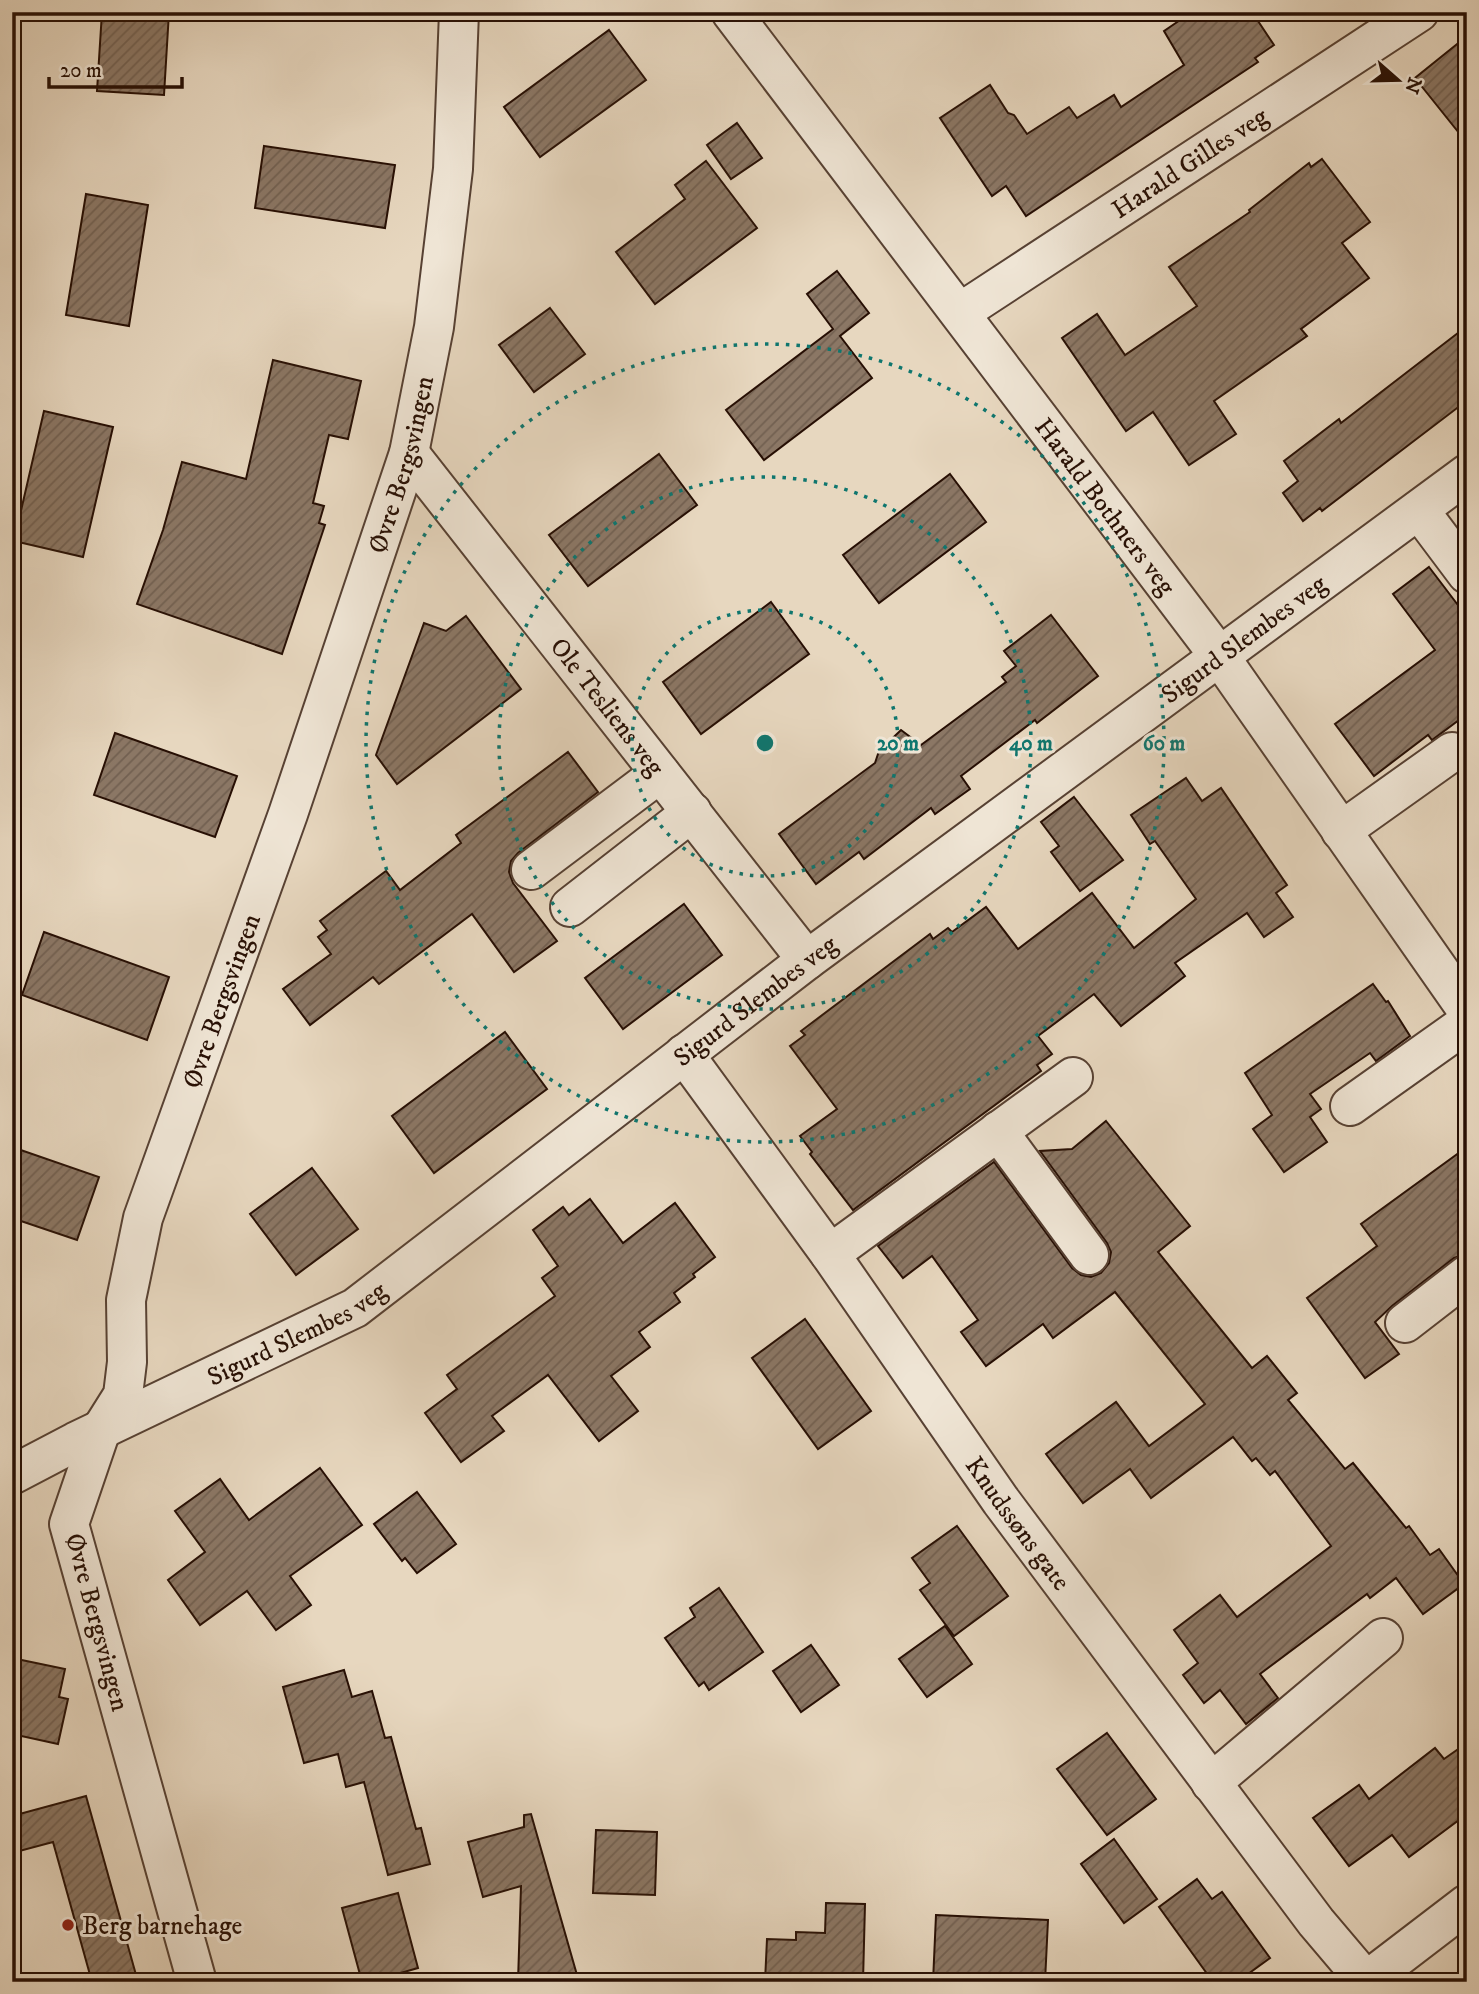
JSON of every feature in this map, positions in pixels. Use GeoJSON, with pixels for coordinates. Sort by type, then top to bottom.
{"type":"FeatureCollection","features":[{"type":"Feature","properties":{"kind":"street","name":"Øvre Bergsvingen"},"geometry":{"type":"LineString","coordinates":[[197,1982],[69,1524],[101,1430],[123,1395],[127,1362],[126,1300],[143,1218],[288,814],[409,453],[434,327],[450,195],[459,12]]}},
{"type":"Feature","properties":{"kind":"street","name":"Harald Bothners veg"},"geometry":{"type":"LineString","coordinates":[[731,12],[1220,657],[1464,1005]]}},
{"type":"Feature","properties":{"kind":"street","name":"Harald Gilles veg"},"geometry":{"type":"LineString","coordinates":[[961,312],[1419,12]]}},
{"type":"Feature","properties":{"kind":"street","name":"Ole Tesliens veg"},"geometry":{"type":"LineString","coordinates":[[409,453],[807,960]]}},
{"type":"Feature","properties":{"kind":"street","name":"Sigurd Slembes veg"},"geometry":{"type":"LineString","coordinates":[[12,1475],[355,1308],[807,960],[1467,474]]}},
{"type":"Feature","properties":{"kind":"street"},"geometry":{"type":"LineString","coordinates":[[1419,510],[1467,574]]}},
{"type":"Feature","properties":{"kind":"street"},"geometry":{"type":"LineString","coordinates":[[1341,831],[1452,752]]}},
{"type":"Feature","properties":{"kind":"street"},"geometry":{"type":"LineString","coordinates":[[531,870],[660,773]]}},
{"type":"Feature","properties":{"kind":"street"},"geometry":{"type":"LineString","coordinates":[[570,907],[692,812]]}},
{"type":"Feature","properties":{"kind":"street"},"geometry":{"type":"LineString","coordinates":[[1350,1106],[1464,1005]]}},
{"type":"Feature","properties":{"kind":"street","name":"Knudssøns gate"},"geometry":{"type":"LineString","coordinates":[[684,1054],[830,1254],[1001,1501],[1316,1922],[1366,1982]]}},
{"type":"Feature","properties":{"kind":"street"},"geometry":{"type":"LineString","coordinates":[[830,1254],[1073,1077]]}},
{"type":"Feature","properties":{"kind":"street"},"geometry":{"type":"LineString","coordinates":[[998,1131],[1089,1255]]}},
{"type":"Feature","properties":{"kind":"street"},"geometry":{"type":"LineString","coordinates":[[1405,1323],[1467,1275]]}},
{"type":"Feature","properties":{"kind":"street"},"geometry":{"type":"LineString","coordinates":[[1211,1783],[1383,1638]]}},
{"type":"Feature","properties":{"kind":"street"},"geometry":{"type":"LineString","coordinates":[[1366,1982],[1467,1904]]}},
{"type":"Feature","properties":{"kind":"building"},"geometry":{"type":"Polygon","coordinates":[[[102,12],[169,12],[164,95],[97,91],[102,12]]]}},
{"type":"Feature","properties":{"kind":"building"},"geometry":{"type":"Polygon","coordinates":[[[1192,12],[1252,12],[1274,45],[1255,58],[1258,62],[1026,216],[1006,186],[992,196],[940,118],[990,85],[1008,113],[1014,115],[1027,134],[1069,107],[1077,118],[1114,95],[1121,107],[1184,65],[1164,31],[1192,12]]]}},
{"type":"Feature","properties":{"kind":"building"},"geometry":{"type":"Polygon","coordinates":[[[609,30],[646,80],[540,157],[504,107],[609,30]]]}},
{"type":"Feature","properties":{"kind":"building"},"geometry":{"type":"Polygon","coordinates":[[[1467,36],[1467,143],[1415,78],[1467,36]]]}},
{"type":"Feature","properties":{"kind":"building"},"geometry":{"type":"Polygon","coordinates":[[[737,123],[762,158],[731,179],[707,145],[737,123]]]}},
{"type":"Feature","properties":{"kind":"building"},"geometry":{"type":"Polygon","coordinates":[[[264,146],[395,165],[385,228],[255,208],[264,146]]]}},
{"type":"Feature","properties":{"kind":"building"},"geometry":{"type":"Polygon","coordinates":[[[1322,159],[1370,222],[1342,243],[1369,278],[1301,329],[1307,336],[1214,401],[1236,434],[1189,465],[1153,412],[1126,431],[1062,338],[1097,314],[1125,355],[1197,306],[1169,267],[1250,212],[1249,210],[1309,163],[1311,167],[1322,159]]]}},
{"type":"Feature","properties":{"kind":"building"},"geometry":{"type":"Polygon","coordinates":[[[706,161],[757,228],[655,304],[616,252],[685,199],[675,185],[706,161]]]}},
{"type":"Feature","properties":{"kind":"building"},"geometry":{"type":"Polygon","coordinates":[[[86,194],[148,205],[129,326],[66,315],[86,194]]]}},
{"type":"Feature","properties":{"kind":"building"},"geometry":{"type":"Polygon","coordinates":[[[837,271],[869,313],[840,336],[872,378],[764,460],[726,410],[833,329],[807,294],[837,271]]]}},
{"type":"Feature","properties":{"kind":"building"},"geometry":{"type":"Polygon","coordinates":[[[550,308],[585,354],[534,392],[499,345],[550,308]]]}},
{"type":"Feature","properties":{"kind":"building"},"geometry":{"type":"Polygon","coordinates":[[[1467,326],[1467,412],[1461,405],[1322,511],[1320,508],[1303,521],[1283,493],[1298,481],[1284,461],[1339,419],[1341,423],[1467,326]]]}},
{"type":"Feature","properties":{"kind":"building"},"geometry":{"type":"Polygon","coordinates":[[[273,360],[361,381],[348,439],[329,435],[313,503],[324,506],[319,523],[325,525],[282,654],[137,604],[163,530],[182,462],[246,479],[273,360]]]}},
{"type":"Feature","properties":{"kind":"building"},"geometry":{"type":"Polygon","coordinates":[[[44,411],[113,427],[83,557],[14,541],[44,411]]]}},
{"type":"Feature","properties":{"kind":"building"},"geometry":{"type":"Polygon","coordinates":[[[659,454],[697,505],[588,586],[549,535],[659,454]]]}},
{"type":"Feature","properties":{"kind":"building"},"geometry":{"type":"Polygon","coordinates":[[[950,474],[986,522],[879,603],[843,555],[950,474]]]}},
{"type":"Feature","properties":{"kind":"building"},"geometry":{"type":"Polygon","coordinates":[[[1429,567],[1467,617],[1467,714],[1432,740],[1428,735],[1374,776],[1335,724],[1435,650],[1393,594],[1429,567]]]}},
{"type":"Feature","properties":{"kind":"building"},"geometry":{"type":"Polygon","coordinates":[[[771,602],[809,654],[701,734],[663,682],[771,602]]]}},
{"type":"Feature","properties":{"kind":"building"},"geometry":{"type":"Polygon","coordinates":[[[1051,615],[1098,676],[961,776],[970,789],[935,814],[931,808],[864,859],[859,852],[816,884],[779,834],[875,763],[879,751],[901,730],[921,745],[1006,682],[1002,677],[1016,666],[1004,651],[1051,615]]]}},
{"type":"Feature","properties":{"kind":"building"},"geometry":{"type":"Polygon","coordinates":[[[466,616],[521,689],[397,784],[376,755],[424,623],[446,631],[466,616]]]}},
{"type":"Feature","properties":{"kind":"building"},"geometry":{"type":"Polygon","coordinates":[[[115,733],[237,776],[215,837],[94,795],[115,733]]]}},
{"type":"Feature","properties":{"kind":"building"},"geometry":{"type":"Polygon","coordinates":[[[568,752],[598,792],[518,853],[511,861],[509,872],[513,883],[557,941],[514,972],[472,914],[379,984],[373,977],[310,1025],[283,989],[331,954],[318,937],[327,930],[320,921],[386,871],[400,890],[461,843],[456,835],[568,752]]]}},
{"type":"Feature","properties":{"kind":"building"},"geometry":{"type":"Polygon","coordinates":[[[1186,778],[1202,801],[1221,788],[1287,885],[1276,893],[1293,917],[1264,937],[1247,913],[1175,963],[1185,976],[1121,1026],[1094,994],[1038,1036],[1052,1054],[1037,1065],[1041,1071],[853,1210],[810,1154],[812,1152],[800,1136],[837,1109],[790,1046],[805,1035],[801,1031],[930,934],[933,939],[948,928],[952,932],[986,907],[1018,949],[1092,893],[1134,948],[1196,899],[1155,841],[1150,844],[1131,815],[1186,778]]]}},
{"type":"Feature","properties":{"kind":"building"},"geometry":{"type":"Polygon","coordinates":[[[1074,797],[1123,860],[1080,891],[1051,852],[1059,846],[1041,822],[1074,797]]]}},
{"type":"Feature","properties":{"kind":"building"},"geometry":{"type":"Polygon","coordinates":[[[684,904],[722,955],[623,1029],[585,978],[684,904]]]}},
{"type":"Feature","properties":{"kind":"building"},"geometry":{"type":"Polygon","coordinates":[[[44,932],[169,977],[147,1040],[22,995],[44,932]]]}},
{"type":"Feature","properties":{"kind":"building"},"geometry":{"type":"Polygon","coordinates":[[[1373,984],[1386,1002],[1388,1001],[1410,1036],[1376,1061],[1370,1053],[1310,1094],[1321,1109],[1310,1117],[1327,1142],[1284,1172],[1253,1129],[1272,1115],[1245,1073],[1373,984]]]}},
{"type":"Feature","properties":{"kind":"building"},"geometry":{"type":"Polygon","coordinates":[[[505,1032],[547,1089],[434,1173],[392,1116],[505,1032]]]}},
{"type":"Feature","properties":{"kind":"building"},"geometry":{"type":"Polygon","coordinates":[[[1106,1121],[1190,1226],[1158,1252],[1252,1368],[1267,1356],[1297,1393],[1288,1400],[1345,1469],[1353,1463],[1406,1528],[1409,1526],[1430,1555],[1439,1549],[1464,1584],[1423,1614],[1396,1578],[1370,1598],[1367,1594],[1260,1674],[1278,1698],[1246,1724],[1220,1690],[1204,1703],[1183,1675],[1198,1663],[1174,1630],[1220,1595],[1237,1617],[1331,1546],[1275,1471],[1270,1475],[1256,1458],[1252,1461],[1233,1437],[1151,1498],[1130,1469],[1083,1503],[1046,1454],[1116,1402],[1149,1446],[1205,1404],[1115,1292],[1053,1338],[1043,1324],[986,1366],[961,1332],[978,1320],[932,1256],[903,1278],[878,1246],[994,1162],[1072,1268],[1081,1275],[1091,1277],[1101,1273],[1109,1263],[1111,1252],[1107,1243],[1040,1151],[1072,1149],[1106,1121]]]}},
{"type":"Feature","properties":{"kind":"building"},"geometry":{"type":"Polygon","coordinates":[[[12,1147],[99,1177],[77,1240],[12,1218],[12,1147]]]}},
{"type":"Feature","properties":{"kind":"building"},"geometry":{"type":"Polygon","coordinates":[[[1467,1147],[1467,1254],[1454,1258],[1375,1322],[1399,1354],[1365,1378],[1307,1298],[1377,1246],[1361,1224],[1467,1147]]]}},
{"type":"Feature","properties":{"kind":"building"},"geometry":{"type":"Polygon","coordinates":[[[312,1168],[358,1229],[296,1275],[250,1214],[312,1168]]]}},
{"type":"Feature","properties":{"kind":"building"},"geometry":{"type":"Polygon","coordinates":[[[590,1199],[623,1243],[675,1203],[715,1257],[674,1293],[680,1302],[639,1332],[650,1347],[611,1376],[638,1411],[599,1441],[548,1375],[492,1416],[504,1431],[461,1462],[425,1413],[457,1389],[447,1375],[555,1296],[542,1278],[558,1266],[533,1230],[563,1207],[569,1215],[590,1199]]]}},
{"type":"Feature","properties":{"kind":"building"},"geometry":{"type":"Polygon","coordinates":[[[805,1319],[871,1411],[818,1449],[752,1358],[805,1319]]]}},
{"type":"Feature","properties":{"kind":"building"},"geometry":{"type":"Polygon","coordinates":[[[320,1468],[362,1525],[290,1576],[311,1605],[276,1630],[247,1591],[200,1625],[168,1580],[205,1552],[175,1511],[220,1479],[249,1520],[320,1468]]]}},
{"type":"Feature","properties":{"kind":"building"},"geometry":{"type":"Polygon","coordinates":[[[417,1492],[456,1544],[417,1573],[405,1558],[402,1561],[374,1524],[417,1492]]]}},
{"type":"Feature","properties":{"kind":"building"},"geometry":{"type":"Polygon","coordinates":[[[957,1526],[1008,1596],[954,1636],[920,1590],[930,1583],[912,1558],[957,1526]]]}},
{"type":"Feature","properties":{"kind":"building"},"geometry":{"type":"Polygon","coordinates":[[[719,1588],[763,1652],[709,1690],[704,1682],[699,1686],[665,1638],[695,1617],[690,1608],[719,1588]]]}},
{"type":"Feature","properties":{"kind":"building"},"geometry":{"type":"Polygon","coordinates":[[[945,1626],[972,1664],[927,1697],[899,1659],[945,1626]]]}},
{"type":"Feature","properties":{"kind":"building"},"geometry":{"type":"Polygon","coordinates":[[[811,1645],[839,1685],[801,1712],[773,1671],[811,1645]]]}},
{"type":"Feature","properties":{"kind":"building"},"geometry":{"type":"Polygon","coordinates":[[[12,1658],[65,1669],[59,1697],[68,1699],[58,1744],[12,1734],[12,1658]]]}},
{"type":"Feature","properties":{"kind":"building"},"geometry":{"type":"Polygon","coordinates":[[[344,1670],[352,1697],[372,1691],[385,1738],[391,1737],[416,1829],[421,1828],[430,1864],[388,1875],[364,1782],[346,1787],[338,1754],[304,1763],[283,1687],[344,1670]]]}},
{"type":"Feature","properties":{"kind":"building"},"geometry":{"type":"Polygon","coordinates":[[[1107,1733],[1156,1799],[1107,1835],[1057,1769],[1107,1733]]]}},
{"type":"Feature","properties":{"kind":"building"},"geometry":{"type":"Polygon","coordinates":[[[1467,1743],[1467,1814],[1409,1857],[1392,1835],[1349,1866],[1313,1818],[1359,1785],[1369,1799],[1435,1748],[1444,1759],[1467,1743]]]}},
{"type":"Feature","properties":{"kind":"building"},"geometry":{"type":"Polygon","coordinates":[[[86,1796],[138,1982],[92,1982],[53,1842],[12,1853],[12,1816],[86,1796]]]}},
{"type":"Feature","properties":{"kind":"building"},"geometry":{"type":"Polygon","coordinates":[[[531,1814],[579,1982],[518,1982],[521,1886],[483,1897],[468,1842],[524,1827],[524,1815],[531,1814]]]}},
{"type":"Feature","properties":{"kind":"building"},"geometry":{"type":"Polygon","coordinates":[[[596,1830],[657,1832],[655,1895],[593,1893],[596,1830]]]}},
{"type":"Feature","properties":{"kind":"building"},"geometry":{"type":"Polygon","coordinates":[[[1114,1839],[1157,1899],[1124,1923],[1081,1864],[1114,1839]]]}},
{"type":"Feature","properties":{"kind":"building"},"geometry":{"type":"Polygon","coordinates":[[[1197,1879],[1212,1899],[1222,1892],[1270,1958],[1237,1982],[1213,1982],[1159,1907],[1197,1879]]]}},
{"type":"Feature","properties":{"kind":"building"},"geometry":{"type":"Polygon","coordinates":[[[398,1893],[418,1968],[362,1982],[342,1908],[398,1893]]]}},
{"type":"Feature","properties":{"kind":"building"},"geometry":{"type":"Polygon","coordinates":[[[826,1903],[865,1904],[863,1982],[765,1982],[767,1939],[796,1940],[796,1932],[825,1933],[826,1903]]]}},
{"type":"Feature","properties":{"kind":"building"},"geometry":{"type":"Polygon","coordinates":[[[936,1915],[1048,1920],[1045,1982],[933,1982],[936,1915]]]}},
{"type":"Feature","properties":{"kind":"place","name":"Berg barnehage"},"geometry":{"type":"Point","coordinates":[68,1925]}}]}
